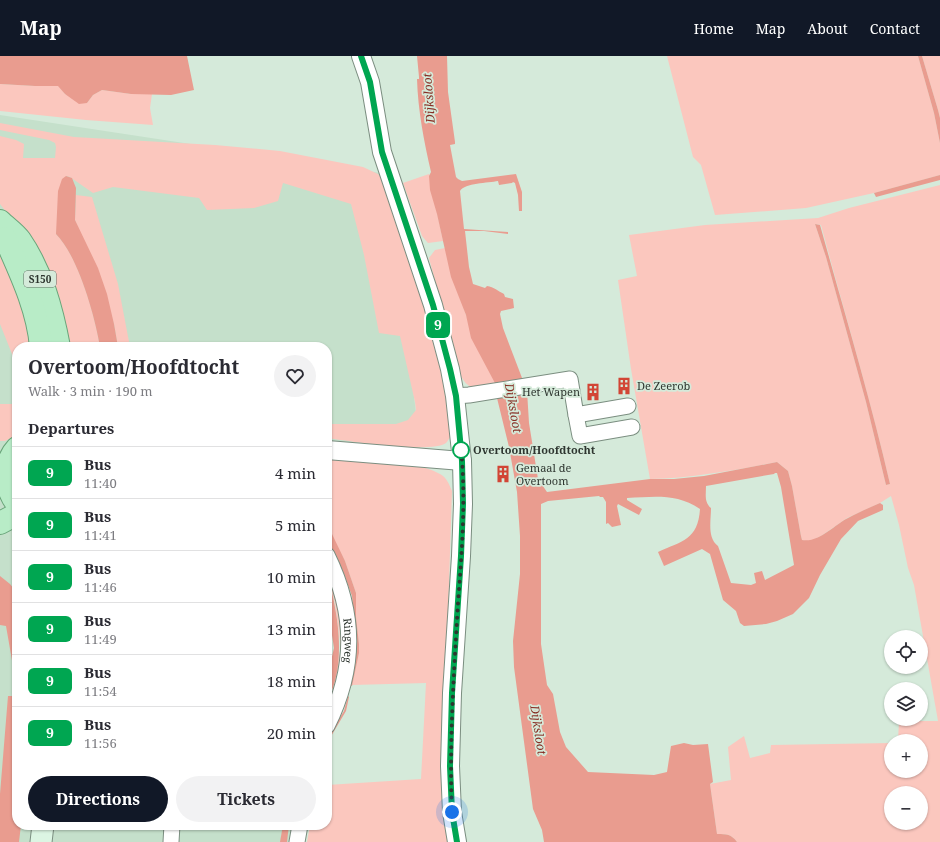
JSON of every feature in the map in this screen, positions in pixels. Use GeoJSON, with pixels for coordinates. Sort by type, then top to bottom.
{"type":"FeatureCollection","features":[{"type":"Feature","properties":{"kind":"main road","name":"S150"},"geometry":{"type":"LineString","coordinates":[[0,221],[19,239],[31,259],[50,306],[58,342]]}},
{"type":"Feature","properties":{"kind":"main road","name":"S150"},"geometry":{"type":"LineString","coordinates":[[0,226],[36,316],[40,342]]}},
{"type":"Feature","properties":{"kind":"main road"},"geometry":{"type":"LineString","coordinates":[[0,523],[11,505],[7,478],[11,457]]}},
{"type":"Feature","properties":{"kind":"main road"},"geometry":{"type":"LineString","coordinates":[[41,842],[42,830]]}},
{"type":"Feature","properties":{"kind":"street"},"geometry":{"type":"LineString","coordinates":[[361,56],[370,82],[382,152],[433,305],[456,396],[462,461],[463,504],[452,693],[450,766],[452,812],[457,842]]}},
{"type":"Feature","properties":{"kind":"street"},"geometry":{"type":"LineString","coordinates":[[456,396],[570,379],[580,436],[632,427]]}},
{"type":"Feature","properties":{"kind":"street"},"geometry":{"type":"LineString","coordinates":[[576,415],[628,406]]}},
{"type":"Feature","properties":{"kind":"street"},"geometry":{"type":"LineString","coordinates":[[332,450],[462,461]]}},
{"type":"Feature","properties":{"kind":"street","name":"Ringweg"},"geometry":{"type":"LineString","coordinates":[[332,564],[346,609],[349,646],[345,678],[337,707],[332,716]]}},
{"type":"Feature","properties":{"kind":"street"},"geometry":{"type":"LineString","coordinates":[[171,842],[172,830]]}},
{"type":"Feature","properties":{"kind":"street"},"geometry":{"type":"LineString","coordinates":[[297,842],[299,830]]}},
{"type":"Feature","properties":{"kind":"shaded area"},"geometry":{"type":"Polygon","coordinates":[[[667,56],[918,56],[934,113],[940,143],[940,175],[874,193],[806,208],[715,215],[701,165],[693,157],[667,56]]]}},
{"type":"Feature","properties":{"kind":"shaded area"},"geometry":{"type":"Polygon","coordinates":[[[922,56],[940,56],[940,118],[938,110],[922,56]]]}},
{"type":"Feature","properties":{"kind":"shaded area"},"geometry":{"type":"Polygon","coordinates":[[[0,84],[59,86],[65,94],[87,103],[93,95],[102,90],[131,94],[152,94],[150,108],[153,125],[0,111],[0,84]]]}},
{"type":"Feature","properties":{"kind":"shaded area"},"geometry":{"type":"Polygon","coordinates":[[[0,115],[387,174],[424,479],[332,469],[332,342],[12,342],[12,830],[295,830],[293,842],[0,842],[0,115]]]}},
{"type":"Feature","properties":{"kind":"shaded area"},"geometry":{"type":"Polygon","coordinates":[[[0,123],[74,137],[215,145],[280,151],[363,167],[378,174],[388,185],[429,310],[454,429],[447,442],[438,446],[408,447],[332,439],[332,424],[396,424],[408,420],[416,410],[400,336],[379,333],[364,255],[351,204],[283,183],[278,201],[254,208],[207,210],[199,198],[113,187],[93,193],[70,177],[66,176],[56,234],[64,244],[78,271],[90,303],[99,342],[61,342],[25,236],[0,204],[0,136],[16,140],[24,144],[23,158],[55,158],[55,143],[49,140],[0,130],[0,123]]]}},
{"type":"Feature","properties":{"kind":"shaded area"},"geometry":{"type":"Polygon","coordinates":[[[429,174],[443,241],[428,243],[422,236],[403,183],[429,174]]]}},
{"type":"Feature","properties":{"kind":"shaded area"},"geometry":{"type":"Polygon","coordinates":[[[940,185],[940,842],[737,842],[733,837],[728,835],[717,834],[710,784],[731,780],[728,747],[744,736],[750,758],[770,753],[771,745],[884,743],[884,778],[928,778],[928,734],[898,734],[899,726],[928,726],[928,721],[938,721],[928,664],[928,630],[922,630],[914,585],[908,568],[891,496],[880,503],[847,518],[821,536],[809,542],[802,540],[788,471],[777,462],[730,471],[650,479],[631,369],[618,280],[637,276],[629,235],[705,225],[818,218],[849,208],[940,185]],[[815,224],[826,257],[866,402],[886,485],[890,484],[865,386],[821,225],[815,224]]]}},
{"type":"Feature","properties":{"kind":"shaded area"},"geometry":{"type":"Polygon","coordinates":[[[76,195],[92,197],[118,284],[129,342],[117,342],[114,324],[75,220],[76,195]]]}},
{"type":"Feature","properties":{"kind":"shaded area"},"geometry":{"type":"Polygon","coordinates":[[[0,240],[16,275],[32,342],[12,342],[12,354],[0,324],[0,240]]]}},
{"type":"Feature","properties":{"kind":"shaded area"},"geometry":{"type":"Polygon","coordinates":[[[445,248],[466,315],[496,385],[483,388],[474,388],[462,379],[459,372],[429,258],[435,250],[445,248]]]}},
{"type":"Feature","properties":{"kind":"shaded area"},"geometry":{"type":"Polygon","coordinates":[[[0,404],[12,404],[12,438],[5,441],[0,441],[0,404]]]}},
{"type":"Feature","properties":{"kind":"shaded area"},"geometry":{"type":"Polygon","coordinates":[[[332,459],[426,468],[440,474],[448,481],[452,491],[442,800],[448,842],[307,842],[309,830],[332,830],[332,785],[421,779],[426,683],[352,685],[359,653],[359,644],[356,617],[356,593],[345,561],[332,536],[332,459]]]}},
{"type":"Feature","properties":{"kind":"shaded area"},"geometry":{"type":"Polygon","coordinates":[[[332,573],[334,577],[346,653],[332,699],[340,651],[335,603],[332,592],[332,573]]]}},
{"type":"Feature","properties":{"kind":"water"},"geometry":{"type":"Polygon","coordinates":[[[0,56],[187,56],[194,90],[171,95],[131,94],[102,90],[93,95],[87,103],[79,104],[65,94],[58,86],[0,84],[0,56]]]}},
{"type":"Feature","properties":{"kind":"water","name":"Dijksloot"},"geometry":{"type":"Polygon","coordinates":[[[417,56],[447,56],[448,92],[455,142],[455,144],[450,145],[456,177],[462,181],[516,174],[522,192],[522,211],[519,211],[518,195],[515,183],[513,182],[499,185],[498,181],[477,184],[467,186],[460,191],[464,229],[508,232],[508,234],[484,231],[465,231],[469,267],[473,284],[485,288],[487,286],[492,287],[504,294],[505,297],[513,299],[514,308],[501,311],[500,314],[503,328],[527,391],[529,423],[538,479],[547,492],[650,479],[674,479],[704,476],[777,462],[788,471],[802,540],[814,539],[856,514],[880,503],[883,505],[883,510],[858,521],[841,539],[820,575],[809,598],[793,614],[766,624],[744,626],[740,623],[736,611],[723,600],[710,554],[702,549],[664,566],[658,552],[681,542],[692,533],[699,519],[700,509],[682,500],[673,498],[627,498],[627,500],[642,509],[639,515],[618,504],[617,506],[621,525],[612,527],[608,523],[606,524],[606,502],[603,497],[599,496],[548,501],[541,504],[541,644],[547,685],[553,694],[560,732],[566,747],[588,772],[654,775],[667,772],[671,746],[684,743],[693,745],[708,744],[713,782],[710,784],[717,834],[724,834],[733,837],[737,842],[544,842],[542,830],[533,809],[514,667],[513,641],[520,574],[520,536],[517,492],[509,447],[497,398],[496,385],[471,338],[466,315],[451,277],[430,190],[429,176],[431,172],[420,114],[417,56]],[[777,473],[706,486],[706,501],[711,508],[710,524],[712,539],[718,546],[731,583],[751,585],[756,583],[754,573],[762,571],[765,580],[794,565],[781,487],[777,473]]]}},
{"type":"Feature","properties":{"kind":"water"},"geometry":{"type":"Polygon","coordinates":[[[918,56],[922,56],[938,110],[940,118],[940,143],[934,113],[918,56]]]}},
{"type":"Feature","properties":{"kind":"water"},"geometry":{"type":"Polygon","coordinates":[[[940,175],[940,180],[876,197],[874,193],[940,175]]]}},
{"type":"Feature","properties":{"kind":"water"},"geometry":{"type":"Polygon","coordinates":[[[66,176],[72,178],[76,188],[75,220],[98,268],[107,294],[117,342],[99,342],[90,303],[78,271],[64,244],[56,234],[58,191],[62,179],[66,176]]]}},
{"type":"Feature","properties":{"kind":"water"},"geometry":{"type":"Polygon","coordinates":[[[815,224],[820,225],[865,386],[890,484],[886,485],[866,402],[826,257],[815,224]]]}},
{"type":"Feature","properties":{"kind":"water"},"geometry":{"type":"Polygon","coordinates":[[[332,534],[345,561],[356,593],[359,653],[352,686],[349,685],[356,643],[352,596],[342,569],[332,549],[332,534]]]}},
{"type":"Feature","properties":{"kind":"water"},"geometry":{"type":"Polygon","coordinates":[[[0,576],[12,587],[12,660],[6,626],[0,625],[0,576]]]}},
{"type":"Feature","properties":{"kind":"water"},"geometry":{"type":"Polygon","coordinates":[[[332,591],[338,625],[339,659],[332,692],[332,657],[334,648],[332,635],[332,591]]]}},
{"type":"Feature","properties":{"kind":"water"},"geometry":{"type":"Polygon","coordinates":[[[8,696],[12,696],[12,830],[20,830],[19,842],[0,842],[0,794],[8,696]]]}},
{"type":"Feature","properties":{"kind":"water"},"geometry":{"type":"Polygon","coordinates":[[[348,696],[346,711],[332,735],[332,730],[344,711],[348,696]]]}},
{"type":"Feature","properties":{"kind":"water"},"geometry":{"type":"Polygon","coordinates":[[[282,830],[288,830],[287,842],[280,842],[282,830]]]}},
{"type":"Feature","properties":{"kind":"bus line","name":"9"},"geometry":{"type":"LineString","coordinates":[[361,56],[370,82],[382,152],[433,305],[456,396],[462,461],[463,504],[452,693],[450,766],[452,812],[457,842]]}},
{"type":"Feature","properties":{"kind":"place","name":"De Zeerob"},"geometry":{"type":"Point","coordinates":[624,386]}},
{"type":"Feature","properties":{"kind":"place","name":"Het Wapen"},"geometry":{"type":"Point","coordinates":[593,392]}},
{"type":"Feature","properties":{"kind":"place","name":"Overtoom/Hoofdtocht"},"geometry":{"type":"Point","coordinates":[461,450]}},
{"type":"Feature","properties":{"kind":"place","name":"Gemaal de Overtoom"},"geometry":{"type":"Point","coordinates":[503,474]}},
{"type":"Feature","properties":{"kind":"route"},"geometry":{"type":"LineString","coordinates":[[452,812],[450,766],[452,693],[463,504],[461,448],[461,450]]}}]}
